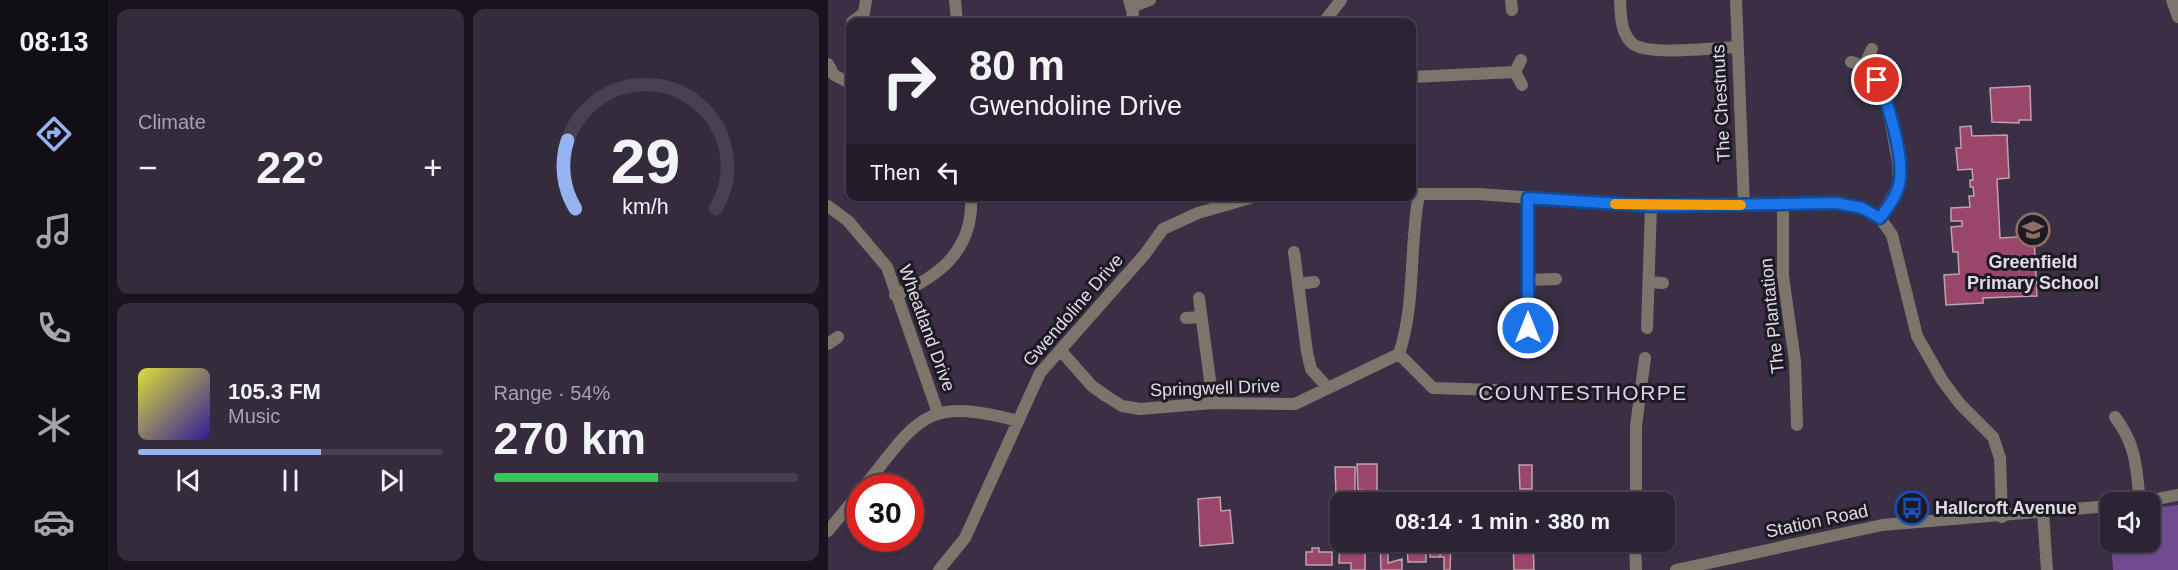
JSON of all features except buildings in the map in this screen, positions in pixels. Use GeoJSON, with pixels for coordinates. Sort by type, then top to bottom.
{"type":"FeatureCollection","features":[{"type":"Feature","properties":{"kind":"street"},"geometry":{"type":"LineString","coordinates":[[857,18],[864,13],[866,0]]}},
{"type":"Feature","properties":{"kind":"street"},"geometry":{"type":"LineString","coordinates":[[955,0],[957,18]]}},
{"type":"Feature","properties":{"kind":"street"},"geometry":{"type":"LineString","coordinates":[[1131,4],[1150,0]]}},
{"type":"Feature","properties":{"kind":"street"},"geometry":{"type":"LineString","coordinates":[[1327,18],[1341,0]]}},
{"type":"Feature","properties":{"kind":"street"},"geometry":{"type":"LineString","coordinates":[[1620,0],[1624,32],[1634,45],[1654,49],[1737,47]]}},
{"type":"Feature","properties":{"kind":"street","name":"The Chestnuts"},"geometry":{"type":"LineString","coordinates":[[1736,0],[1744,205]]}},
{"type":"Feature","properties":{"kind":"street"},"geometry":{"type":"LineString","coordinates":[[2172,0],[2178,17]]}},
{"type":"Feature","properties":{"kind":"street"},"geometry":{"type":"LineString","coordinates":[[1864,66],[1872,49]]}},
{"type":"Feature","properties":{"kind":"street"},"geometry":{"type":"LineString","coordinates":[[1515,72],[1521,60]]}},
{"type":"Feature","properties":{"kind":"street"},"geometry":{"type":"LineString","coordinates":[[1851,62],[1864,66],[1877,80],[1887,100],[1898,163],[1899,185],[1880,218]]}},
{"type":"Feature","properties":{"kind":"street"},"geometry":{"type":"LineString","coordinates":[[828,64],[834,75],[846,81]]}},
{"type":"Feature","properties":{"kind":"street"},"geometry":{"type":"LineString","coordinates":[[1416,77],[1515,72]]}},
{"type":"Feature","properties":{"kind":"street"},"geometry":{"type":"LineString","coordinates":[[1515,72],[1522,84]]}},
{"type":"Feature","properties":{"kind":"street"},"geometry":{"type":"LineString","coordinates":[[1416,194],[1651,206],[1836,203],[1862,208],[1880,218],[1892,235],[1917,336],[1942,380],[1960,404],[1993,437],[2000,458],[2002,517]]}},
{"type":"Feature","properties":{"kind":"street"},"geometry":{"type":"LineString","coordinates":[[1528,198],[1528,328]]}},
{"type":"Feature","properties":{"kind":"street"},"geometry":{"type":"LineString","coordinates":[[895,295],[922,284],[939,273],[954,256],[966,235],[970,201]]}},
{"type":"Feature","properties":{"kind":"street","name":"Gwendoline Drive"},"geometry":{"type":"LineString","coordinates":[[939,570],[965,538],[1040,373],[1163,229],[1205,210],[1238,201]]}},
{"type":"Feature","properties":{"kind":"street"},"geometry":{"type":"LineString","coordinates":[[1415,201],[1407,331],[1399,354],[1433,388],[1497,390]]}},
{"type":"Feature","properties":{"kind":"street","name":"The Plantation"},"geometry":{"type":"LineString","coordinates":[[1783,204],[1783,276],[1795,361],[1797,425]]}},
{"type":"Feature","properties":{"kind":"street","name":"Wheatland Drive"},"geometry":{"type":"LineString","coordinates":[[828,206],[848,221],[887,267],[938,413]]}},
{"type":"Feature","properties":{"kind":"street"},"geometry":{"type":"LineString","coordinates":[[1647,328],[1651,206]]}},
{"type":"Feature","properties":{"kind":"street"},"geometry":{"type":"LineString","coordinates":[[1294,252],[1311,369],[1327,387]]}},
{"type":"Feature","properties":{"kind":"street"},"geometry":{"type":"LineString","coordinates":[[1528,280],[1556,279]]}},
{"type":"Feature","properties":{"kind":"street"},"geometry":{"type":"LineString","coordinates":[[1298,284],[1314,282]]}},
{"type":"Feature","properties":{"kind":"street"},"geometry":{"type":"LineString","coordinates":[[1648,282],[1664,283]]}},
{"type":"Feature","properties":{"kind":"street"},"geometry":{"type":"LineString","coordinates":[[1199,298],[1213,403]]}},
{"type":"Feature","properties":{"kind":"street"},"geometry":{"type":"LineString","coordinates":[[1186,318],[1201,317]]}},
{"type":"Feature","properties":{"kind":"street","name":"Springwell Drive"},"geometry":{"type":"LineString","coordinates":[[1061,351],[1092,386],[1122,406],[1140,409],[1213,403],[1295,404],[1399,354]]}},
{"type":"Feature","properties":{"kind":"street"},"geometry":{"type":"LineString","coordinates":[[1636,492],[1636,426],[1645,358]]}},
{"type":"Feature","properties":{"kind":"street"},"geometry":{"type":"LineString","coordinates":[[1479,390],[1479,404]]}},
{"type":"Feature","properties":{"kind":"street"},"geometry":{"type":"LineString","coordinates":[[874,474],[909,430],[938,413],[955,410],[985,412],[1018,421]]}},
{"type":"Feature","properties":{"kind":"street"},"geometry":{"type":"LineString","coordinates":[[2115,417],[2129,436],[2136,461],[2140,492]]}},
{"type":"Feature","properties":{"kind":"street"},"geometry":{"type":"LineString","coordinates":[[2160,498],[2178,495]]}},
{"type":"Feature","properties":{"kind":"street","name":"Station Road"},"geometry":{"type":"LineString","coordinates":[[1676,570],[1882,525],[2002,517],[2100,507]]}},
{"type":"Feature","properties":{"kind":"street"},"geometry":{"type":"LineString","coordinates":[[828,531],[846,509]]}},
{"type":"Feature","properties":{"kind":"street"},"geometry":{"type":"LineString","coordinates":[[2043,513],[2047,570]]}},
{"type":"Feature","properties":{"kind":"street"},"geometry":{"type":"LineString","coordinates":[[1635,552],[1636,570]]}},
{"type":"Feature","properties":{"kind":"shaded area"},"geometry":{"type":"Polygon","coordinates":[[[2178,505],[2178,570],[2113,570],[2112,552],[2160,552],[2160,507],[2178,505]]]}},
{"type":"Feature","properties":{"kind":"slow traffic"},"geometry":{"type":"LineString","coordinates":[[1615,204],[1741,205]]}},
{"type":"Feature","properties":{"kind":"place","name":"Greenfield Primary School"},"geometry":{"type":"Point","coordinates":[2033,230]}},
{"type":"Feature","properties":{"kind":"place","name":"Hallcroft Avenue"},"geometry":{"type":"Point","coordinates":[1912,508]}},
{"type":"Feature","properties":{"kind":"district","name":"COUNTESTHORPE"},"geometry":{"type":"Point","coordinates":[1583,393]}},
{"type":"Feature","properties":{"kind":"route"},"geometry":{"type":"LineString","coordinates":[[1528,328],[1528,198],[1651,206],[1836,203],[1862,208],[1880,218],[1899,185],[1892,122],[1887,100],[1877,80]]}}]}
